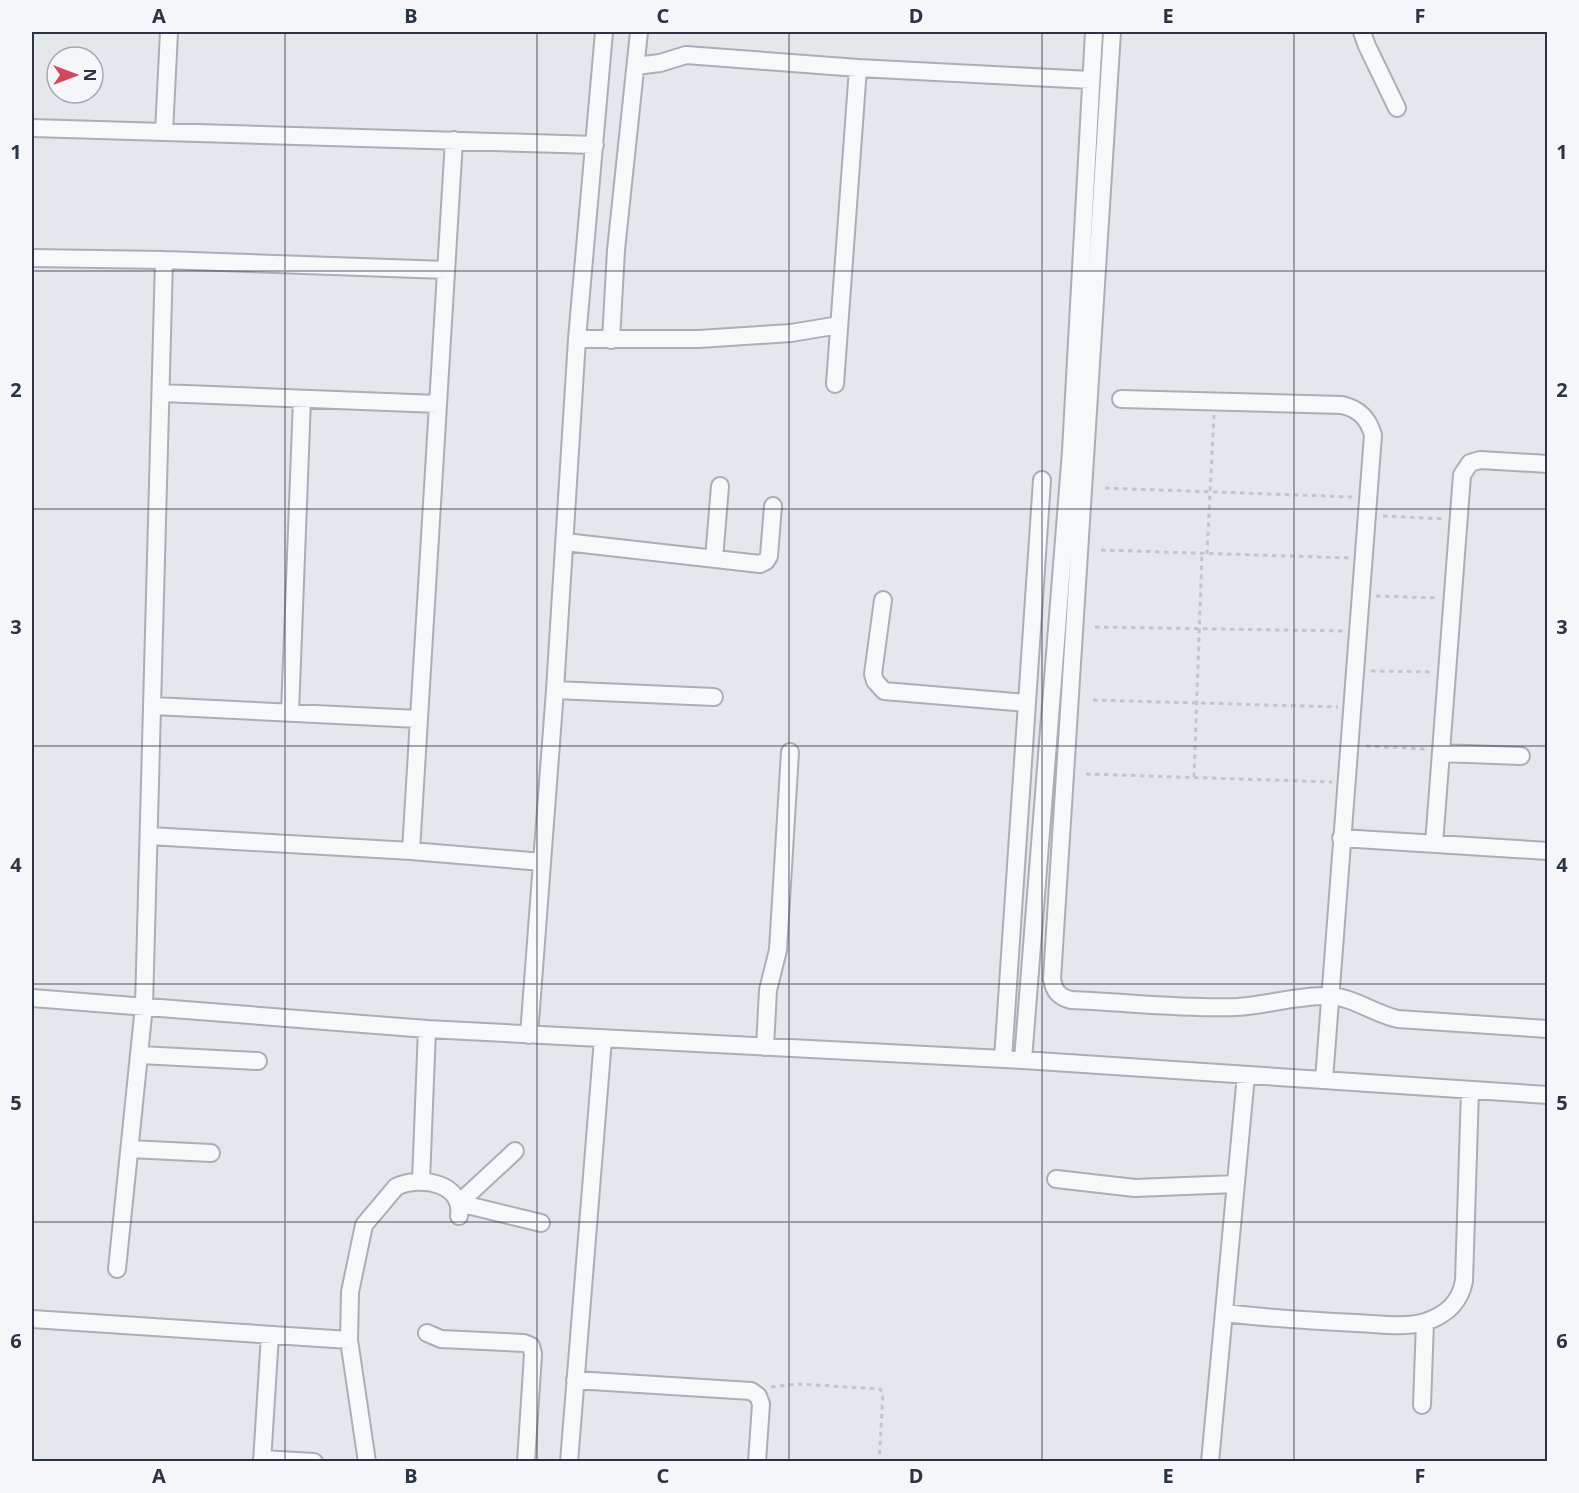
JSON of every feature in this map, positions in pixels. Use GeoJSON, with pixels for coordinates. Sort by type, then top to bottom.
{"type":"FeatureCollection","features":[{"type":"Feature","properties":{"kind":"street"},"geometry":{"type":"LineString","coordinates":[[164,132],[170,32]]}},
{"type":"Feature","properties":{"kind":"street"},"geometry":{"type":"LineString","coordinates":[[529,1035],[555,690],[577,339],[604,32]]}},
{"type":"Feature","properties":{"kind":"street"},"geometry":{"type":"LineString","coordinates":[[611,340],[616,250],[639,32]]}},
{"type":"Feature","properties":{"kind":"street"},"geometry":{"type":"LineString","coordinates":[[1023,1060],[1071,451],[1094,32]]}},
{"type":"Feature","properties":{"kind":"street"},"geometry":{"type":"LineString","coordinates":[[1112,32],[1053,985],[1060,995],[1071,1000],[1218,1007],[1251,1006],[1329,996],[1347,999],[1398,1019],[1548,1029]]}},
{"type":"Feature","properties":{"kind":"street"},"geometry":{"type":"LineString","coordinates":[[1362,32],[1397,108]]}},
{"type":"Feature","properties":{"kind":"street"},"geometry":{"type":"LineString","coordinates":[[636,66],[660,63],[686,55],[858,68],[1091,80]]}},
{"type":"Feature","properties":{"kind":"street"},"geometry":{"type":"LineString","coordinates":[[835,384],[858,68]]}},
{"type":"Feature","properties":{"kind":"street"},"geometry":{"type":"LineString","coordinates":[[32,128],[595,145]]}},
{"type":"Feature","properties":{"kind":"street"},"geometry":{"type":"LineString","coordinates":[[411,851],[454,140]]}},
{"type":"Feature","properties":{"kind":"street"},"geometry":{"type":"LineString","coordinates":[[32,258],[164,260],[446,270]]}},
{"type":"Feature","properties":{"kind":"street"},"geometry":{"type":"LineString","coordinates":[[117,1269],[144,1006],[164,260]]}},
{"type":"Feature","properties":{"kind":"street"},"geometry":{"type":"LineString","coordinates":[[577,339],[699,339],[807,332],[839,325]]}},
{"type":"Feature","properties":{"kind":"street"},"geometry":{"type":"LineString","coordinates":[[161,393],[438,404]]}},
{"type":"Feature","properties":{"kind":"street"},"geometry":{"type":"LineString","coordinates":[[290,713],[302,399]]}},
{"type":"Feature","properties":{"kind":"street"},"geometry":{"type":"LineString","coordinates":[[1121,399],[1335,404],[1356,409],[1367,420],[1373,435],[1324,1080]]}},
{"type":"Feature","properties":{"kind":"street"},"geometry":{"type":"LineString","coordinates":[[1434,844],[1462,476],[1470,463],[1480,460],[1548,464]]}},
{"type":"Feature","properties":{"kind":"street"},"geometry":{"type":"LineString","coordinates":[[1003,1059],[1042,480]]}},
{"type":"Feature","properties":{"kind":"street"},"geometry":{"type":"LineString","coordinates":[[714,559],[720,486]]}},
{"type":"Feature","properties":{"kind":"street"},"geometry":{"type":"LineString","coordinates":[[565,542],[757,564],[766,561],[769,556],[773,506]]}},
{"type":"Feature","properties":{"kind":"street"},"geometry":{"type":"LineString","coordinates":[[883,600],[873,674],[875,681],[884,691],[1027,703]]}},
{"type":"Feature","properties":{"kind":"street"},"geometry":{"type":"LineString","coordinates":[[555,690],[714,697]]}},
{"type":"Feature","properties":{"kind":"street"},"geometry":{"type":"LineString","coordinates":[[153,706],[418,719]]}},
{"type":"Feature","properties":{"kind":"street"},"geometry":{"type":"LineString","coordinates":[[1441,751],[1521,756]]}},
{"type":"Feature","properties":{"kind":"street"},"geometry":{"type":"LineString","coordinates":[[765,1047],[768,990],[778,950],[790,752]]}},
{"type":"Feature","properties":{"kind":"street"},"geometry":{"type":"LineString","coordinates":[[149,836],[411,851],[542,862]]}},
{"type":"Feature","properties":{"kind":"street"},"geometry":{"type":"LineString","coordinates":[[1341,838],[1548,851]]}},
{"type":"Feature","properties":{"kind":"street"},"geometry":{"type":"LineString","coordinates":[[32,998],[427,1029],[1023,1060],[1548,1095]]}},
{"type":"Feature","properties":{"kind":"street"},"geometry":{"type":"LineString","coordinates":[[421,1181],[427,1029]]}},
{"type":"Feature","properties":{"kind":"street"},"geometry":{"type":"LineString","coordinates":[[569,1461],[603,1039]]}},
{"type":"Feature","properties":{"kind":"street"},"geometry":{"type":"LineString","coordinates":[[140,1055],[258,1061]]}},
{"type":"Feature","properties":{"kind":"street"},"geometry":{"type":"LineString","coordinates":[[1210,1461],[1246,1075]]}},
{"type":"Feature","properties":{"kind":"street"},"geometry":{"type":"LineString","coordinates":[[1224,1313],[1265,1318],[1396,1325],[1425,1322],[1450,1309],[1462,1289],[1470,1090]]}},
{"type":"Feature","properties":{"kind":"street"},"geometry":{"type":"LineString","coordinates":[[130,1149],[212,1153]]}},
{"type":"Feature","properties":{"kind":"street"},"geometry":{"type":"LineString","coordinates":[[459,1210],[515,1151]]}},
{"type":"Feature","properties":{"kind":"street"},"geometry":{"type":"LineString","coordinates":[[1056,1179],[1136,1188],[1236,1184]]}},
{"type":"Feature","properties":{"kind":"street"},"geometry":{"type":"LineString","coordinates":[[367,1461],[349,1340],[350,1292],[364,1225],[402,1183],[433,1182],[451,1191],[459,1210]]}},
{"type":"Feature","properties":{"kind":"street"},"geometry":{"type":"LineString","coordinates":[[459,1210],[541,1223]]}},
{"type":"Feature","properties":{"kind":"street"},"geometry":{"type":"LineString","coordinates":[[32,1319],[349,1340]]}},
{"type":"Feature","properties":{"kind":"street"},"geometry":{"type":"LineString","coordinates":[[1422,1405],[1425,1322]]}},
{"type":"Feature","properties":{"kind":"street"},"geometry":{"type":"LineString","coordinates":[[428,1333],[441,1339],[531,1346],[533,1353],[526,1461]]}},
{"type":"Feature","properties":{"kind":"street"},"geometry":{"type":"LineString","coordinates":[[270,1335],[262,1460],[314,1461]]}},
{"type":"Feature","properties":{"kind":"street"},"geometry":{"type":"LineString","coordinates":[[575,1380],[752,1391],[758,1396],[761,1404],[757,1461]]}},
{"type":"Feature","properties":{"kind":"path"},"geometry":{"type":"LineString","coordinates":[[1207,554],[1215,401]]}},
{"type":"Feature","properties":{"kind":"path"},"geometry":{"type":"LineString","coordinates":[[1105,488],[1369,497]]}},
{"type":"Feature","properties":{"kind":"path"},"geometry":{"type":"LineString","coordinates":[[1367,515],[1459,519]]}},
{"type":"Feature","properties":{"kind":"path"},"geometry":{"type":"LineString","coordinates":[[1101,550],[1364,559]]}},
{"type":"Feature","properties":{"kind":"path"},"geometry":{"type":"LineString","coordinates":[[1194,777],[1202,554]]}},
{"type":"Feature","properties":{"kind":"path"},"geometry":{"type":"LineString","coordinates":[[1361,596],[1453,599]]}},
{"type":"Feature","properties":{"kind":"path"},"geometry":{"type":"LineString","coordinates":[[1095,627],[1358,632]]}},
{"type":"Feature","properties":{"kind":"path"},"geometry":{"type":"LineString","coordinates":[[1355,670],[1447,672]]}},
{"type":"Feature","properties":{"kind":"path"},"geometry":{"type":"LineString","coordinates":[[1093,700],[1352,707]]}},
{"type":"Feature","properties":{"kind":"path"},"geometry":{"type":"LineString","coordinates":[[1349,746],[1441,751]]}},
{"type":"Feature","properties":{"kind":"path"},"geometry":{"type":"LineString","coordinates":[[1086,774],[1346,783]]}},
{"type":"Feature","properties":{"kind":"path"},"geometry":{"type":"LineString","coordinates":[[752,1391],[799,1384],[880,1389],[883,1394],[879,1461]]}}]}
